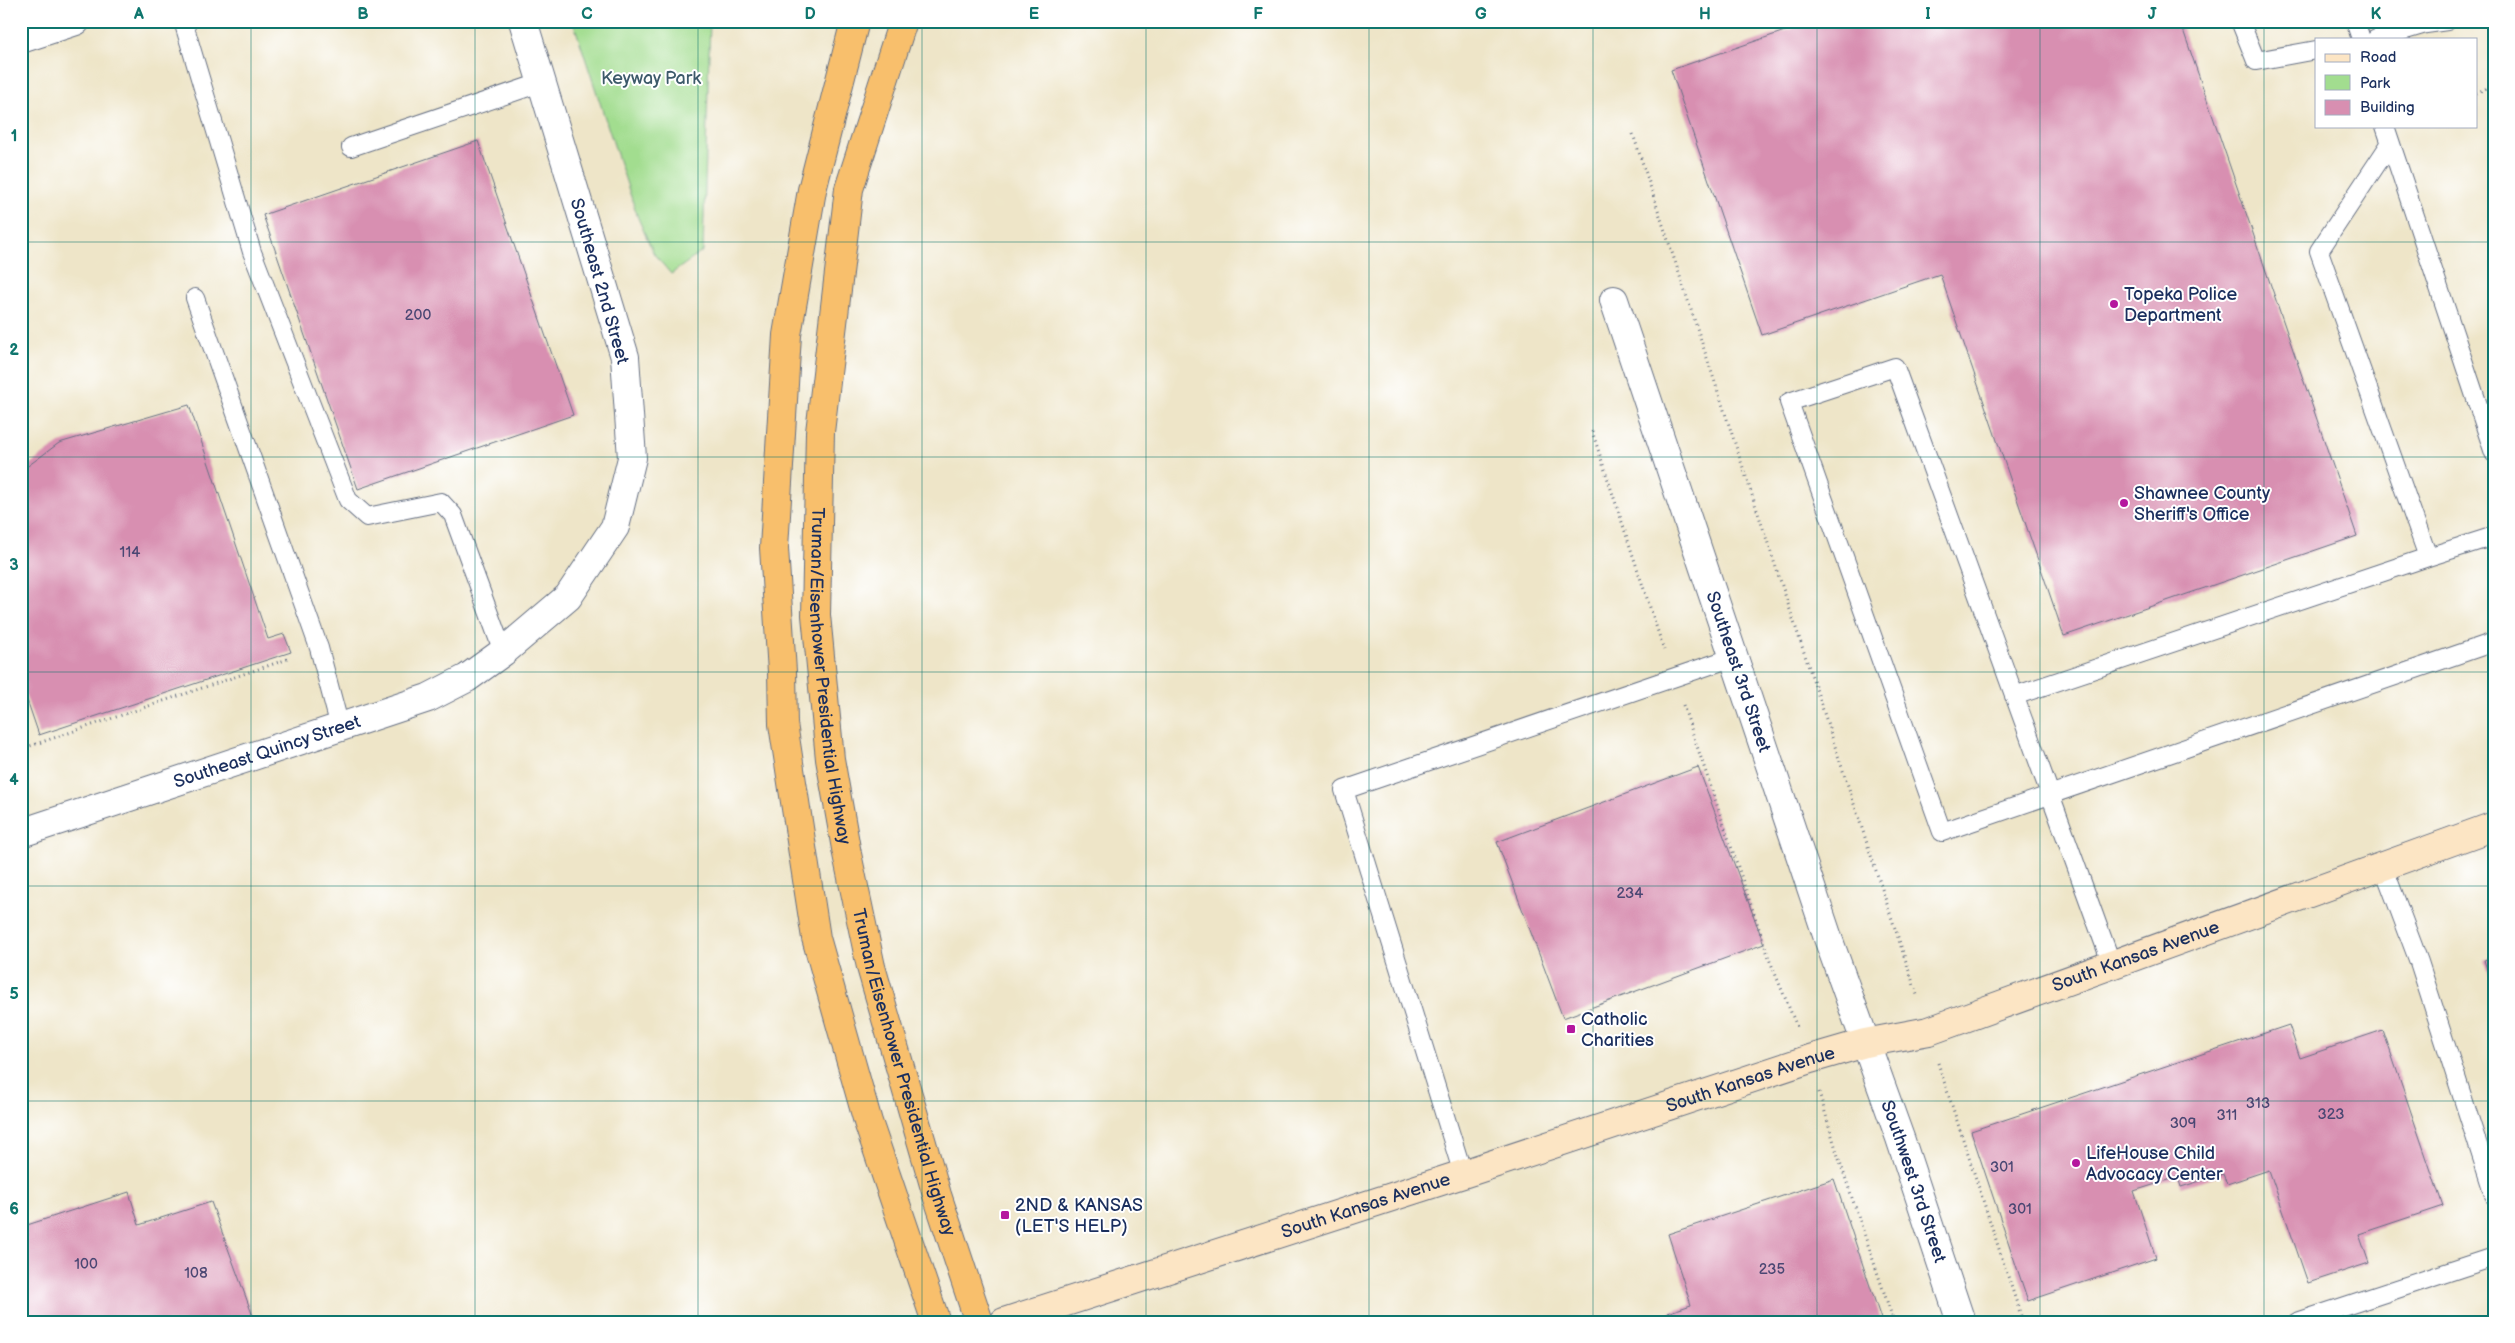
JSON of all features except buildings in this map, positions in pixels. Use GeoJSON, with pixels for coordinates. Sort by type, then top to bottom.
{"type":"FeatureCollection","features":[{"type":"Feature","properties":{"kind":"highway"},"geometry":{"type":"LineString","coordinates":[[855,21],[812,190],[787,335],[775,539],[783,724],[816,938],[868,1122],[936,1322]]}},
{"type":"Feature","properties":{"kind":"highway","name":"Truman/Eisenhower Presidential Highway"},"geometry":{"type":"LineString","coordinates":[[903,21],[849,189],[820,432],[816,614],[830,759],[846,854],[871,967],[937,1195],[978,1322]]}},
{"type":"Feature","properties":{"kind":"main road","name":"South Kansas Avenue"},"geometry":{"type":"LineString","coordinates":[[1004,1322],[1463,1174],[1810,1059],[1865,1043],[1929,1031],[2494,826]]}},
{"type":"Feature","properties":{"kind":"street"},"geometry":{"type":"LineString","coordinates":[[21,39],[76,21]]}},
{"type":"Feature","properties":{"kind":"street","name":"Southeast 2nd Street"},"geometry":{"type":"LineString","coordinates":[[503,652],[568,597],[615,527],[632,458],[625,356],[523,21]]}},
{"type":"Feature","properties":{"kind":"street","name":"Southeast 3rd Street"},"geometry":{"type":"LineString","coordinates":[[1614,300],[1865,1043]]}},
{"type":"Feature","properties":{"kind":"street","name":"Southeast Quincy Street"},"geometry":{"type":"LineString","coordinates":[[21,833],[428,698],[466,678],[503,652]]}},
{"type":"Feature","properties":{"kind":"street","name":"Southwest 3rd Street"},"geometry":{"type":"LineString","coordinates":[[1865,1043],[1900,1138],[1961,1322]]}},
{"type":"Feature","properties":{"kind":"lane"},"geometry":{"type":"LineString","coordinates":[[183,21],[252,252],[348,500],[367,517],[440,502],[453,515],[503,652]]}},
{"type":"Feature","properties":{"kind":"lane"},"geometry":{"type":"LineString","coordinates":[[2240,21],[2256,61],[2315,50]]}},
{"type":"Feature","properties":{"kind":"lane"},"geometry":{"type":"LineString","coordinates":[[2355,21],[2361,38]]}},
{"type":"Feature","properties":{"kind":"lane"},"geometry":{"type":"LineString","coordinates":[[2380,38],[2447,21]]}},
{"type":"Feature","properties":{"kind":"lane"},"geometry":{"type":"LineString","coordinates":[[351,147],[543,82]]}},
{"type":"Feature","properties":{"kind":"lane"},"geometry":{"type":"LineString","coordinates":[[2386,128],[2494,453]]}},
{"type":"Feature","properties":{"kind":"lane"},"geometry":{"type":"LineString","coordinates":[[2390,144],[2319,251],[2428,558]]}},
{"type":"Feature","properties":{"kind":"lane"},"geometry":{"type":"LineString","coordinates":[[195,298],[319,648],[340,727]]}},
{"type":"Feature","properties":{"kind":"lane"},"geometry":{"type":"LineString","coordinates":[[2112,965],[2050,794],[2014,696],[1895,367],[1789,402],[1942,832],[2050,794],[2494,642]]}},
{"type":"Feature","properties":{"kind":"lane"},"geometry":{"type":"LineString","coordinates":[[2014,696],[2494,536]]}},
{"type":"Feature","properties":{"kind":"lane"},"geometry":{"type":"LineString","coordinates":[[1463,1174],[1344,790],[1734,657]]}},
{"type":"Feature","properties":{"kind":"lane"},"geometry":{"type":"LineString","coordinates":[[2383,866],[2419,962],[2494,1195]]}},
{"type":"Feature","properties":{"kind":"lane"},"geometry":{"type":"LineString","coordinates":[[2297,1322],[2494,1256]]}},
{"type":"Feature","properties":{"kind":"path"},"geometry":{"type":"LineString","coordinates":[[2478,92],[2494,85]]}},
{"type":"Feature","properties":{"kind":"path"},"geometry":{"type":"LineString","coordinates":[[1633,134],[1887,899],[1955,1120],[2023,1322]]}},
{"type":"Feature","properties":{"kind":"path"},"geometry":{"type":"LineString","coordinates":[[1592,431],[1673,677],[1770,961],[1810,1059],[1838,1156],[1894,1322]]}},
{"type":"Feature","properties":{"kind":"path"},"geometry":{"type":"LineString","coordinates":[[21,749],[319,648]]}},
{"type":"Feature","properties":{"kind":"green space","name":"Keyway Park"},"geometry":{"type":"Polygon","coordinates":[[[573,21],[710,21],[703,251],[671,274],[654,254],[638,218],[573,21]]]}},
{"type":"Feature","properties":{"kind":"place","name":"Topeka Police Department"},"geometry":{"type":"Point","coordinates":[2114,304]}},
{"type":"Feature","properties":{"kind":"place","name":"Shawnee County Sheriff's Office"},"geometry":{"type":"Point","coordinates":[2124,503]}},
{"type":"Feature","properties":{"kind":"place","name":"Catholic Charities"},"geometry":{"type":"Point","coordinates":[1571,1029]}},
{"type":"Feature","properties":{"kind":"place","name":"LifeHouse Child Advocacy Center"},"geometry":{"type":"Point","coordinates":[2076,1163]}},
{"type":"Feature","properties":{"kind":"place","name":"2ND & KANSAS (LET'S HELP)"},"geometry":{"type":"Point","coordinates":[1005,1215]}}]}
